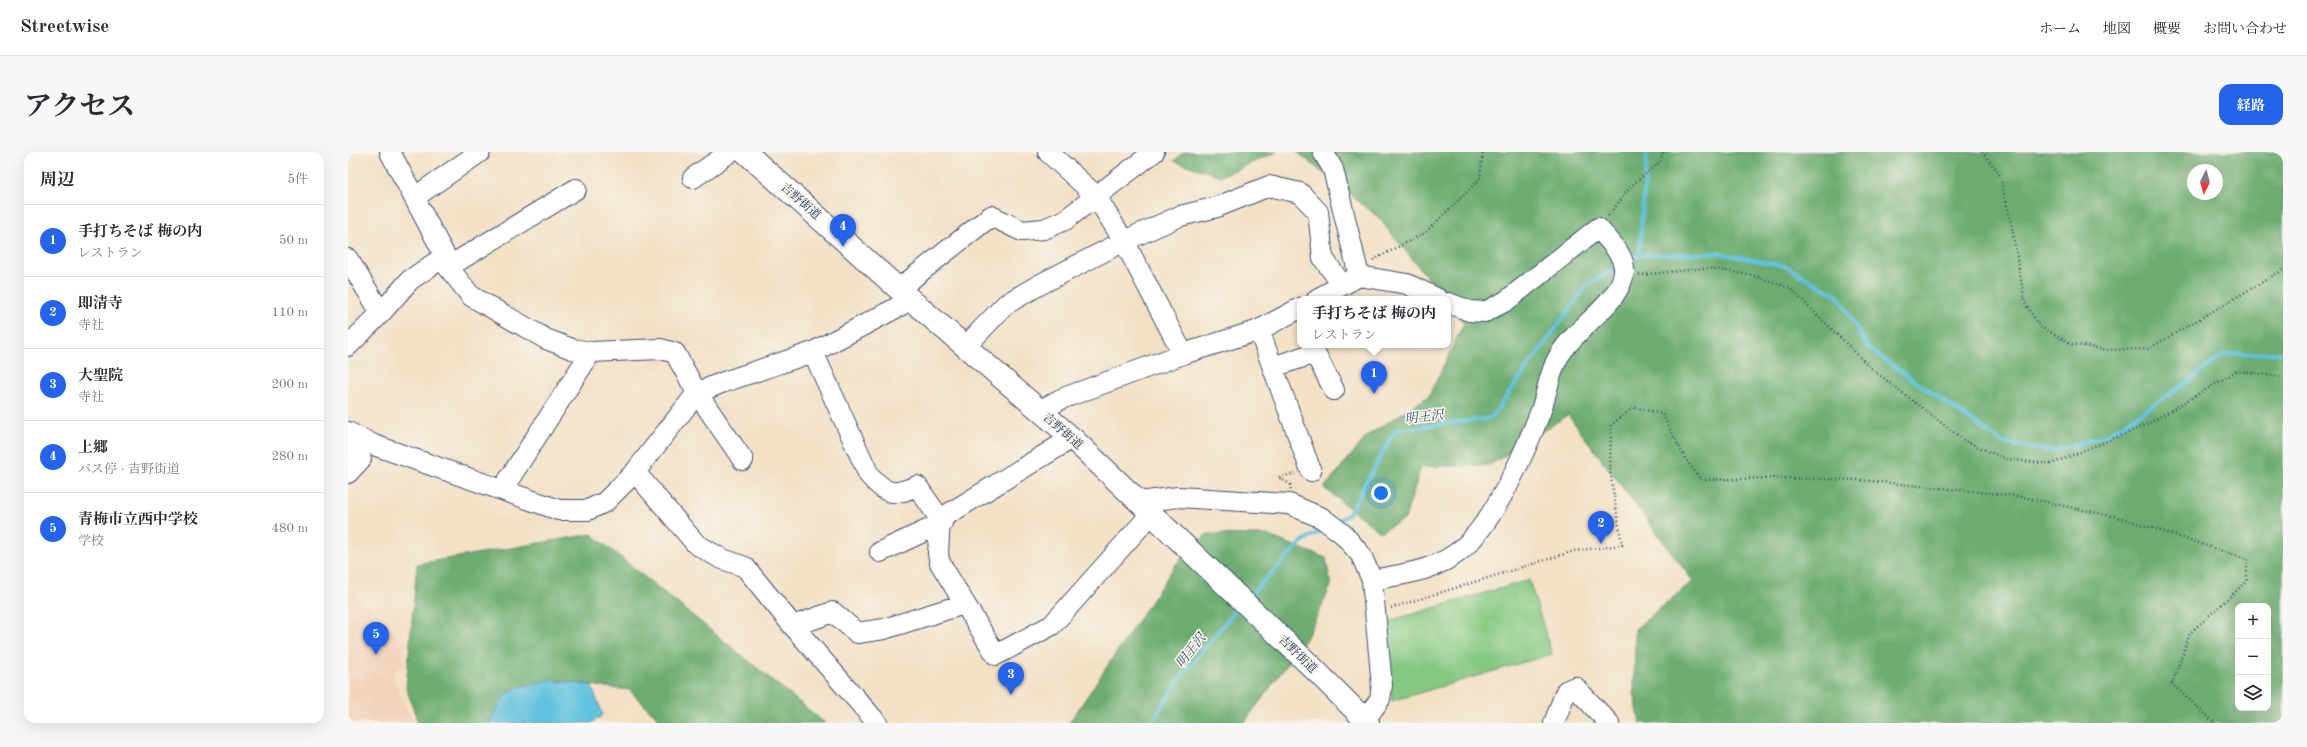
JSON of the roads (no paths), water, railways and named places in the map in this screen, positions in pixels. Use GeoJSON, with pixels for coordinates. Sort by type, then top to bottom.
{"type":"FeatureCollection","features":[{"type":"Feature","properties":{"kind":"main road","name":"吉野街道"},"geometry":{"type":"LineString","coordinates":[[742,152],[1072,438],[1146,507],[1366,721]]}},
{"type":"Feature","properties":{"kind":"street"},"geometry":{"type":"LineString","coordinates":[[390,152],[415,197],[446,261],[471,296],[546,339],[572,349],[591,352],[661,349],[675,353],[697,394],[743,460]]}},
{"type":"Feature","properties":{"kind":"street"},"geometry":{"type":"LineString","coordinates":[[415,197],[480,152]]}},
{"type":"Feature","properties":{"kind":"street"},"geometry":{"type":"LineString","coordinates":[[693,178],[742,152]]}},
{"type":"Feature","properties":{"kind":"street"},"geometry":{"type":"LineString","coordinates":[[1048,152],[1095,195],[1124,241],[1183,354]]}},
{"type":"Feature","properties":{"kind":"street"},"geometry":{"type":"LineString","coordinates":[[348,432],[361,450],[502,490],[559,510],[588,510],[605,502],[635,472],[697,394],[721,383],[813,352],[905,294],[991,216],[1022,231],[1044,229],[1065,220],[1095,195],[1154,152]]}},
{"type":"Feature","properties":{"kind":"street"},"geometry":{"type":"LineString","coordinates":[[1323,152],[1333,169],[1351,281]]}},
{"type":"Feature","properties":{"kind":"street"},"geometry":{"type":"LineString","coordinates":[[966,346],[1006,304],[1124,241],[1180,216],[1217,207],[1269,186],[1300,193],[1318,212],[1323,258],[1351,281]]}},
{"type":"Feature","properties":{"kind":"street"},"geometry":{"type":"LineString","coordinates":[[348,346],[381,313],[410,280],[576,189]]}},
{"type":"Feature","properties":{"kind":"street"},"geometry":{"type":"LineString","coordinates":[[1372,580],[1432,568],[1462,549],[1478,531],[1504,492],[1529,438],[1540,412],[1558,358],[1569,341],[1618,291],[1624,276],[1625,267],[1621,257],[1598,228],[1506,301],[1485,312],[1470,311],[1451,304]]}},
{"type":"Feature","properties":{"kind":"street"},"geometry":{"type":"LineString","coordinates":[[348,259],[381,313]]}},
{"type":"Feature","properties":{"kind":"street"},"geometry":{"type":"LineString","coordinates":[[1323,296],[1351,281],[1407,284],[1432,296]]}},
{"type":"Feature","properties":{"kind":"street"},"geometry":{"type":"LineString","coordinates":[[1040,411],[1061,399],[1183,354],[1259,330],[1297,310]]}},
{"type":"Feature","properties":{"kind":"street"},"geometry":{"type":"LineString","coordinates":[[1259,330],[1311,471]]}},
{"type":"Feature","properties":{"kind":"street"},"geometry":{"type":"LineString","coordinates":[[502,490],[591,352]]}},
{"type":"Feature","properties":{"kind":"street"},"geometry":{"type":"LineString","coordinates":[[813,352],[870,475],[882,489],[899,494],[918,486],[941,521],[938,554],[940,563],[996,655],[1052,625],[1146,507],[1178,497],[1289,504],[1322,518],[1343,534],[1362,555],[1372,580],[1382,685],[1380,699],[1366,721]]}},
{"type":"Feature","properties":{"kind":"street"},"geometry":{"type":"LineString","coordinates":[[1273,367],[1312,354],[1316,355],[1334,390]]}},
{"type":"Feature","properties":{"kind":"street"},"geometry":{"type":"LineString","coordinates":[[880,552],[941,521],[1072,438]]}},
{"type":"Feature","properties":{"kind":"street"},"geometry":{"type":"LineString","coordinates":[[348,473],[361,450]]}},
{"type":"Feature","properties":{"kind":"street"},"geometry":{"type":"LineString","coordinates":[[635,472],[696,544],[720,558],[745,567],[793,626],[877,723]]}},
{"type":"Feature","properties":{"kind":"street"},"geometry":{"type":"LineString","coordinates":[[793,626],[833,612],[857,633],[884,629],[964,604]]}},
{"type":"Feature","properties":{"kind":"street"},"geometry":{"type":"LineString","coordinates":[[1554,723],[1566,691],[1575,687],[1609,723]]}},
{"type":"Feature","properties":{"kind":"water"},"geometry":{"type":"Polygon","coordinates":[[[549,680],[591,685],[603,715],[591,723],[489,723],[504,696],[516,688],[549,680]]]}},
{"type":"Feature","properties":{"kind":"waterway","name":"明王沢"},"geometry":{"type":"LineString","coordinates":[[1628,261],[1639,255],[1647,152]]}},
{"type":"Feature","properties":{"kind":"waterway"},"geometry":{"type":"LineString","coordinates":[[1639,255],[1717,253],[1786,266],[1839,297],[1868,348],[2003,443],[2053,451],[2107,435],[2189,381],[2224,354],[2283,353]]}},
{"type":"Feature","properties":{"kind":"waterway","name":"明王沢"},"geometry":{"type":"LineString","coordinates":[[1336,522],[1349,514],[1395,430],[1491,418],[1587,285],[1617,268]]}},
{"type":"Feature","properties":{"kind":"waterway","name":"明王沢"},"geometry":{"type":"LineString","coordinates":[[1248,597],[1303,541],[1326,528]]}},
{"type":"Feature","properties":{"kind":"waterway","name":"明王沢"},"geometry":{"type":"LineString","coordinates":[[1151,723],[1180,678],[1239,606]]}},
{"type":"Feature","properties":{"kind":"place","name":"上郷"},"geometry":{"type":"Point","coordinates":[843,247]}},
{"type":"Feature","properties":{"kind":"place","name":"手打ちそば 梅の内"},"geometry":{"type":"Point","coordinates":[1374,394]}},
{"type":"Feature","properties":{"kind":"place","name":"即清寺"},"geometry":{"type":"Point","coordinates":[1601,544]}},
{"type":"Feature","properties":{"kind":"place","name":"青梅市立西中学校"},"geometry":{"type":"Point","coordinates":[376,655]}},
{"type":"Feature","properties":{"kind":"place","name":"大聖院"},"geometry":{"type":"Point","coordinates":[1011,695]}}]}
